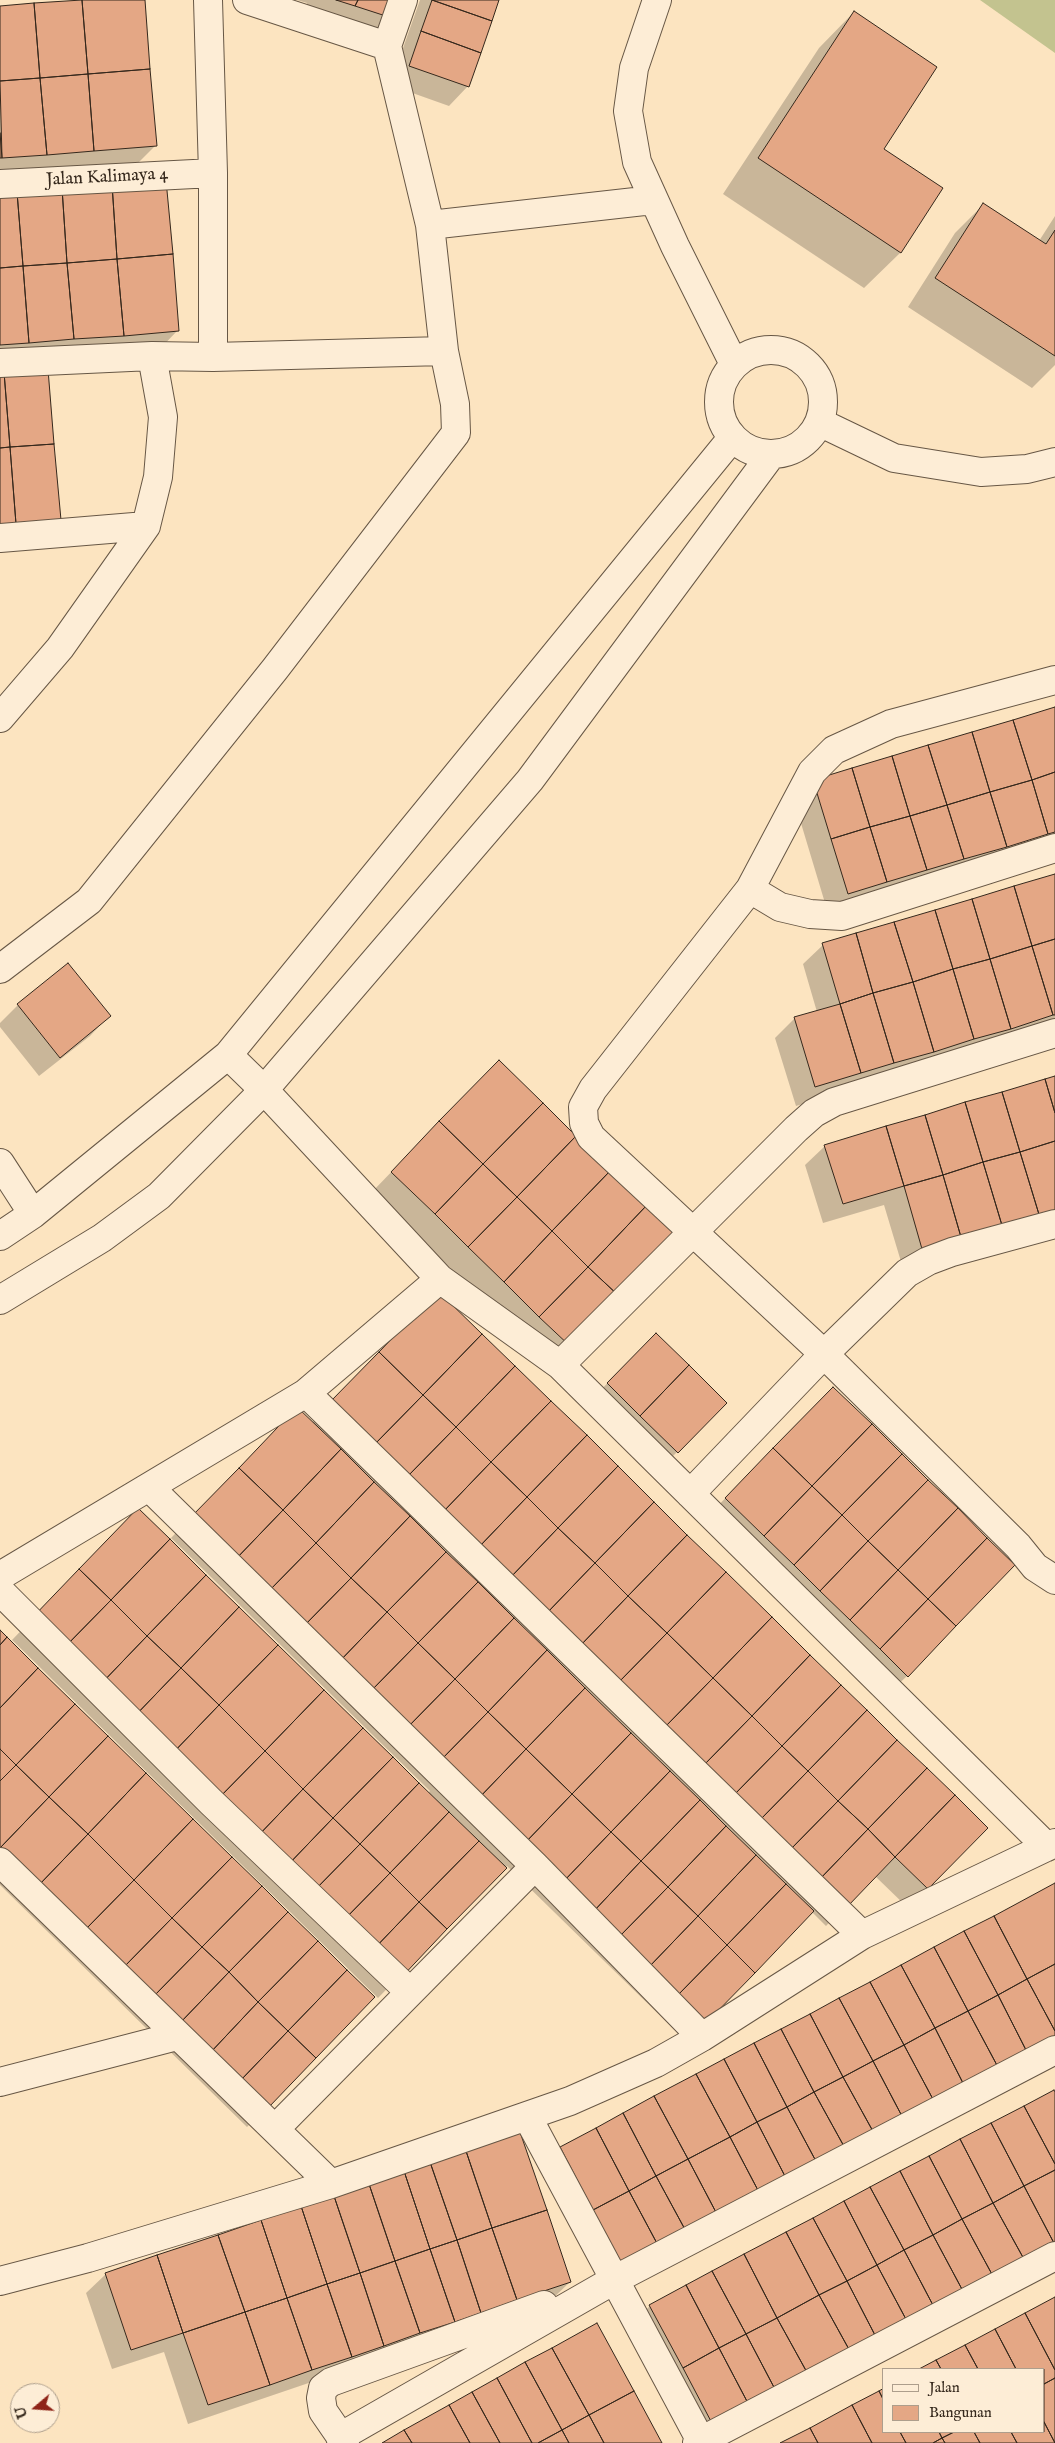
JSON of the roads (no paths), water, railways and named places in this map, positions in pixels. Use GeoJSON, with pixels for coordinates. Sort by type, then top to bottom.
{"type":"FeatureCollection","features":[{"type":"Feature","properties":{"kind":"street"},"geometry":{"type":"LineString","coordinates":[[208,0],[213,173],[213,357]]}},
{"type":"Feature","properties":{"kind":"street"},"geometry":{"type":"LineString","coordinates":[[246,0],[387,46]]}},
{"type":"Feature","properties":{"kind":"street"},"geometry":{"type":"LineString","coordinates":[[0,969],[88,901],[275,669],[456,433],[455,404],[444,351],[430,224],[387,46],[403,0]]}},
{"type":"Feature","properties":{"kind":"street"},"geometry":{"type":"LineString","coordinates":[[657,0],[634,68],[628,111],[637,162],[653,200],[734,364]]}},
{"type":"Feature","properties":{"kind":"street","name":"Jalan Kalimaya 4"},"geometry":{"type":"LineString","coordinates":[[0,184],[213,173]]}},
{"type":"Feature","properties":{"kind":"street"},"geometry":{"type":"LineString","coordinates":[[430,224],[653,200]]}},
{"type":"Feature","properties":{"kind":"street"},"geometry":{"type":"LineString","coordinates":[[766,350],[784,351],[800,359],[813,371],[820,387],[823,404],[819,422],[812,435],[800,446],[786,452],[771,455],[750,450],[732,438],[722,420],[719,401],[723,381],[734,364],[749,354],[766,350]]}},
{"type":"Feature","properties":{"kind":"street"},"geometry":{"type":"LineString","coordinates":[[0,363],[152,356],[213,357],[444,351]]}},
{"type":"Feature","properties":{"kind":"street"},"geometry":{"type":"LineString","coordinates":[[0,718],[60,648],[146,526],[158,477],[163,417],[152,356]]}},
{"type":"Feature","properties":{"kind":"street"},"geometry":{"type":"LineString","coordinates":[[819,422],[894,458],[981,472],[1027,469],[1055,462]]}},
{"type":"Feature","properties":{"kind":"street"},"geometry":{"type":"LineString","coordinates":[[0,1236],[33,1214],[228,1055],[732,438]]}},
{"type":"Feature","properties":{"kind":"street"},"geometry":{"type":"LineString","coordinates":[[0,1300],[102,1238],[159,1196],[264,1090],[530,780],[771,455]]}},
{"type":"Feature","properties":{"kind":"street"},"geometry":{"type":"LineString","coordinates":[[0,538],[146,526]]}},
{"type":"Feature","properties":{"kind":"street"},"geometry":{"type":"LineString","coordinates":[[1055,680],[891,724],[834,750],[812,772],[750,890],[593,1089],[583,1107],[584,1123],[592,1137],[824,1354],[1018,1546],[1035,1568],[1055,1580]]}},
{"type":"Feature","properties":{"kind":"street"},"geometry":{"type":"LineString","coordinates":[[750,890],[780,907],[810,914],[842,916],[1055,848]]}},
{"type":"Feature","properties":{"kind":"street"},"geometry":{"type":"LineString","coordinates":[[560,1365],[695,1232],[796,1128],[814,1113],[848,1098],[1055,1033]]}},
{"type":"Feature","properties":{"kind":"street"},"geometry":{"type":"LineString","coordinates":[[0,2281],[88,2258],[331,2184],[527,2116],[621,2080],[702,2037],[862,1935],[1051,1845],[560,1365],[440,1279],[264,1090],[228,1055]]}},
{"type":"Feature","properties":{"kind":"street"},"geometry":{"type":"LineString","coordinates":[[0,1164],[33,1214]]}},
{"type":"Feature","properties":{"kind":"street"},"geometry":{"type":"LineString","coordinates":[[690,1494],[824,1354],[907,1273],[928,1261],[952,1252],[1055,1224]]}},
{"type":"Feature","properties":{"kind":"street"},"geometry":{"type":"LineString","coordinates":[[0,1576],[306,1393],[440,1279]]}},
{"type":"Feature","properties":{"kind":"street"},"geometry":{"type":"LineString","coordinates":[[306,1393],[862,1935]]}},
{"type":"Feature","properties":{"kind":"street"},"geometry":{"type":"LineString","coordinates":[[149,1486],[535,1866],[702,2037]]}},
{"type":"Feature","properties":{"kind":"street"},"geometry":{"type":"LineString","coordinates":[[0,1591],[211,1802],[410,1992]]}},
{"type":"Feature","properties":{"kind":"street"},"geometry":{"type":"LineString","coordinates":[[0,1862],[331,2184]]}},
{"type":"Feature","properties":{"kind":"street"},"geometry":{"type":"LineString","coordinates":[[275,2129],[535,1866]]}},
{"type":"Feature","properties":{"kind":"street"},"geometry":{"type":"LineString","coordinates":[[0,2082],[177,2036]]}},
{"type":"Feature","properties":{"kind":"street"},"geometry":{"type":"LineString","coordinates":[[614,2280],[331,2382],[324,2388],[320,2398],[323,2411],[343,2440],[614,2280],[1055,2050]]}},
{"type":"Feature","properties":{"kind":"street"},"geometry":{"type":"LineString","coordinates":[[527,2116],[700,2442],[1055,2256]]}}]}
